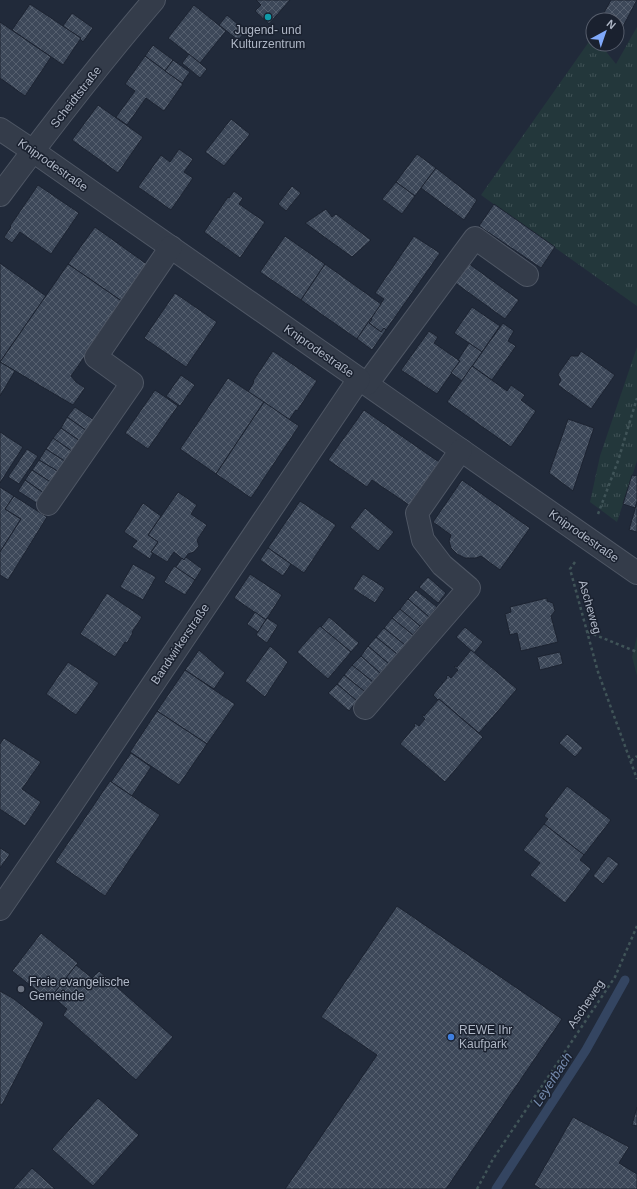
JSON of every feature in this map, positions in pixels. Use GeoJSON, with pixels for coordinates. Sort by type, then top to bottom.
{"type":"FeatureCollection","features":[{"type":"Feature","properties":{"kind":"street","name":"Scheidtstraße"},"geometry":{"type":"LineString","coordinates":[[0,196],[33,151],[154,0]]}},
{"type":"Feature","properties":{"kind":"street","name":"Kniprodestraße"},"geometry":{"type":"LineString","coordinates":[[0,129],[637,573]]}},
{"type":"Feature","properties":{"kind":"street","name":"Bandwirkerstraße"},"geometry":{"type":"LineString","coordinates":[[0,908],[363,381],[475,238],[526,275]]}},
{"type":"Feature","properties":{"kind":"street"},"geometry":{"type":"LineString","coordinates":[[48,504],[132,382],[96,357],[171,247]]}},
{"type":"Feature","properties":{"kind":"street"},"geometry":{"type":"LineString","coordinates":[[366,708],[469,588],[442,565],[423,540],[417,513],[461,450]]}},
{"type":"Feature","properties":{"kind":"path","name":"Ascheweg"},"geometry":{"type":"LineString","coordinates":[[637,398],[618,461],[589,540],[570,569],[598,672],[637,779]]}},
{"type":"Feature","properties":{"kind":"path"},"geometry":{"type":"LineString","coordinates":[[588,632],[637,652]]}},
{"type":"Feature","properties":{"kind":"path"},"geometry":{"type":"LineString","coordinates":[[630,761],[637,756]]}},
{"type":"Feature","properties":{"kind":"path","name":"Ascheweg"},"geometry":{"type":"LineString","coordinates":[[477,1189],[493,1159],[615,977],[637,926]]}},
{"type":"Feature","properties":{"kind":"green space"},"geometry":{"type":"Polygon","coordinates":[[[637,27],[637,306],[481,195],[585,47],[585,52],[606,52],[616,64],[623,52],[625,52],[625,48],[637,27]]]}},
{"type":"Feature","properties":{"kind":"green space"},"geometry":{"type":"Polygon","coordinates":[[[637,347],[637,461],[617,522],[590,502],[600,456],[637,347]]]}},
{"type":"Feature","properties":{"kind":"green space"},"geometry":{"type":"Polygon","coordinates":[[[637,636],[637,676],[632,657],[637,636]]]}},
{"type":"Feature","properties":{"kind":"building","name":"Jugend- und Kulturzentrum"},"geometry":{"type":"Polygon","coordinates":[[[256,0],[290,0],[269,24],[255,11],[261,5],[256,0]]]}},
{"type":"Feature","properties":{"kind":"building"},"geometry":{"type":"Polygon","coordinates":[[[611,0],[637,0],[625,23],[625,12],[604,12],[611,0]]]}},
{"type":"Feature","properties":{"kind":"building"},"geometry":{"type":"Polygon","coordinates":[[[30,4],[81,38],[63,65],[12,30],[30,4]]]}},
{"type":"Feature","properties":{"kind":"building"},"geometry":{"type":"Polygon","coordinates":[[[194,5],[226,31],[200,63],[168,38],[194,5]]]}},
{"type":"Feature","properties":{"kind":"building"},"geometry":{"type":"Polygon","coordinates":[[[72,13],[93,28],[83,42],[80,39],[81,38],[63,26],[72,13]]]}},
{"type":"Feature","properties":{"kind":"building"},"geometry":{"type":"Polygon","coordinates":[[[227,15],[246,31],[238,40],[219,25],[227,15]]]}},
{"type":"Feature","properties":{"kind":"building"},"geometry":{"type":"Polygon","coordinates":[[[0,22],[51,57],[25,96],[0,78],[0,22]]]}},
{"type":"Feature","properties":{"kind":"building"},"geometry":{"type":"Polygon","coordinates":[[[153,45],[173,60],[165,71],[145,56],[153,45]]]}},
{"type":"Feature","properties":{"kind":"building"},"geometry":{"type":"Polygon","coordinates":[[[189,54],[207,69],[200,78],[182,63],[189,54]]]}},
{"type":"Feature","properties":{"kind":"building"},"geometry":{"type":"Polygon","coordinates":[[[145,56],[183,84],[164,111],[146,98],[127,125],[116,117],[135,91],[125,84],[145,56]]]}},
{"type":"Feature","properties":{"kind":"building"},"geometry":{"type":"Polygon","coordinates":[[[173,60],[190,72],[182,83],[165,71],[173,60]]]}},
{"type":"Feature","properties":{"kind":"building"},"geometry":{"type":"Polygon","coordinates":[[[98,105],[143,137],[118,173],[72,140],[98,105]]]}},
{"type":"Feature","properties":{"kind":"building"},"geometry":{"type":"Polygon","coordinates":[[[231,119],[250,134],[224,166],[205,152],[231,119]]]}},
{"type":"Feature","properties":{"kind":"building"},"geometry":{"type":"Polygon","coordinates":[[[179,149],[193,159],[184,172],[193,178],[171,210],[138,187],[161,155],[170,162],[179,149]]]}},
{"type":"Feature","properties":{"kind":"building"},"geometry":{"type":"Polygon","coordinates":[[[417,154],[436,168],[415,196],[396,182],[417,154]]]}},
{"type":"Feature","properties":{"kind":"building"},"geometry":{"type":"Polygon","coordinates":[[[436,168],[477,200],[464,220],[421,188],[436,168]]]}},
{"type":"Feature","properties":{"kind":"building"},"geometry":{"type":"Polygon","coordinates":[[[396,182],[415,196],[402,214],[382,199],[396,182]]]}},
{"type":"Feature","properties":{"kind":"building"},"geometry":{"type":"Polygon","coordinates":[[[38,185],[79,213],[51,254],[20,232],[12,243],[4,237],[38,185]]]}},
{"type":"Feature","properties":{"kind":"building"},"geometry":{"type":"Polygon","coordinates":[[[292,186],[301,193],[286,211],[278,204],[292,186]]]}},
{"type":"Feature","properties":{"kind":"building"},"geometry":{"type":"Polygon","coordinates":[[[234,191],[243,198],[239,204],[265,222],[240,258],[204,232],[228,197],[229,198],[234,191]]]}},
{"type":"Feature","properties":{"kind":"building"},"geometry":{"type":"Polygon","coordinates":[[[494,204],[555,247],[541,268],[479,226],[494,204]]]}},
{"type":"Feature","properties":{"kind":"building"},"geometry":{"type":"Polygon","coordinates":[[[326,209],[332,217],[336,214],[371,240],[352,257],[305,223],[326,209]]]}},
{"type":"Feature","properties":{"kind":"building"},"geometry":{"type":"Polygon","coordinates":[[[95,227],[148,265],[123,302],[68,264],[95,227]]]}},
{"type":"Feature","properties":{"kind":"building"},"geometry":{"type":"Polygon","coordinates":[[[285,236],[325,264],[301,300],[260,272],[285,236]]]}},
{"type":"Feature","properties":{"kind":"building"},"geometry":{"type":"Polygon","coordinates":[[[414,236],[440,253],[386,330],[384,328],[381,332],[369,323],[384,299],[375,293],[414,236]]]}},
{"type":"Feature","properties":{"kind":"building"},"geometry":{"type":"Polygon","coordinates":[[[0,263],[46,296],[0,362],[0,263]]]}},
{"type":"Feature","properties":{"kind":"building"},"geometry":{"type":"Polygon","coordinates":[[[468,263],[519,300],[505,319],[454,282],[468,263]]]}},
{"type":"Feature","properties":{"kind":"building"},"geometry":{"type":"Polygon","coordinates":[[[68,264],[123,302],[71,376],[76,382],[85,388],[73,405],[0,362],[68,264]]]}},
{"type":"Feature","properties":{"kind":"building"},"geometry":{"type":"Polygon","coordinates":[[[325,264],[381,304],[357,339],[301,300],[325,264]]]}},
{"type":"Feature","properties":{"kind":"building"},"geometry":{"type":"Polygon","coordinates":[[[175,293],[217,322],[186,367],[144,338],[175,293]]]}},
{"type":"Feature","properties":{"kind":"building"},"geometry":{"type":"Polygon","coordinates":[[[472,307],[500,326],[482,352],[454,333],[472,307]]]}},
{"type":"Feature","properties":{"kind":"building"},"geometry":{"type":"Polygon","coordinates":[[[371,318],[372,319],[369,323],[381,332],[384,328],[386,330],[372,350],[357,339],[371,318]]]}},
{"type":"Feature","properties":{"kind":"building"},"geometry":{"type":"Polygon","coordinates":[[[503,323],[514,331],[508,341],[516,346],[492,380],[472,366],[503,323]]]}},
{"type":"Feature","properties":{"kind":"building"},"geometry":{"type":"Polygon","coordinates":[[[429,331],[438,337],[434,343],[460,361],[437,394],[401,370],[429,331]]]}},
{"type":"Feature","properties":{"kind":"building"},"geometry":{"type":"Polygon","coordinates":[[[469,343],[482,352],[462,381],[451,373],[460,361],[458,360],[469,343]]]}},
{"type":"Feature","properties":{"kind":"building"},"geometry":{"type":"Polygon","coordinates":[[[273,351],[317,381],[297,411],[296,410],[289,420],[248,392],[254,382],[253,381],[273,351]]]}},
{"type":"Feature","properties":{"kind":"building"},"geometry":{"type":"Polygon","coordinates":[[[581,351],[615,375],[591,409],[558,385],[561,380],[558,374],[571,356],[578,356],[581,351]]]}},
{"type":"Feature","properties":{"kind":"building"},"geometry":{"type":"Polygon","coordinates":[[[0,362],[15,371],[0,396],[0,362]]]}},
{"type":"Feature","properties":{"kind":"building"},"geometry":{"type":"Polygon","coordinates":[[[472,366],[507,391],[511,385],[525,395],[521,400],[536,411],[511,447],[447,402],[472,366]]]}},
{"type":"Feature","properties":{"kind":"building"},"geometry":{"type":"Polygon","coordinates":[[[181,375],[195,385],[180,406],[166,396],[181,375]]]}},
{"type":"Feature","properties":{"kind":"building"},"geometry":{"type":"Polygon","coordinates":[[[228,378],[264,402],[216,474],[180,449],[228,378]]]}},
{"type":"Feature","properties":{"kind":"building"},"geometry":{"type":"Polygon","coordinates":[[[155,390],[178,406],[148,449],[125,433],[155,390]]]}},
{"type":"Feature","properties":{"kind":"building"},"geometry":{"type":"Polygon","coordinates":[[[264,402],[299,426],[251,498],[216,474],[264,402]]]}},
{"type":"Feature","properties":{"kind":"building"},"geometry":{"type":"Polygon","coordinates":[[[75,407],[94,420],[87,431],[67,417],[75,407]]]}},
{"type":"Feature","properties":{"kind":"building"},"geometry":{"type":"Polygon","coordinates":[[[364,410],[439,462],[409,505],[372,480],[367,487],[328,460],[364,410]]]}},
{"type":"Feature","properties":{"kind":"building"},"geometry":{"type":"Polygon","coordinates":[[[67,417],[87,431],[80,441],[61,428],[67,417]]]}},
{"type":"Feature","properties":{"kind":"building"},"geometry":{"type":"Polygon","coordinates":[[[568,419],[594,428],[573,491],[549,473],[568,419]]]}},
{"type":"Feature","properties":{"kind":"building"},"geometry":{"type":"Polygon","coordinates":[[[61,428],[80,441],[73,452],[53,438],[61,428]]]}},
{"type":"Feature","properties":{"kind":"building"},"geometry":{"type":"Polygon","coordinates":[[[0,432],[23,447],[0,483],[0,432]]]}},
{"type":"Feature","properties":{"kind":"building"},"geometry":{"type":"Polygon","coordinates":[[[53,438],[73,452],[66,462],[46,449],[53,438]]]}},
{"type":"Feature","properties":{"kind":"building"},"geometry":{"type":"Polygon","coordinates":[[[27,449],[38,456],[19,484],[8,477],[27,449]]]}},
{"type":"Feature","properties":{"kind":"building"},"geometry":{"type":"Polygon","coordinates":[[[46,449],[66,462],[59,472],[39,460],[46,449]]]}},
{"type":"Feature","properties":{"kind":"building"},"geometry":{"type":"Polygon","coordinates":[[[39,460],[59,472],[52,483],[32,470],[39,460]]]}},
{"type":"Feature","properties":{"kind":"building"},"geometry":{"type":"Polygon","coordinates":[[[32,470],[52,483],[45,494],[25,480],[32,470]]]}},
{"type":"Feature","properties":{"kind":"building"},"geometry":{"type":"Polygon","coordinates":[[[632,475],[637,476],[637,502],[635,508],[623,504],[632,475]]]}},
{"type":"Feature","properties":{"kind":"building"},"geometry":{"type":"Polygon","coordinates":[[[25,480],[45,494],[38,504],[18,491],[25,480]]]}},
{"type":"Feature","properties":{"kind":"building"},"geometry":{"type":"Polygon","coordinates":[[[462,480],[530,528],[500,570],[481,556],[476,558],[465,558],[457,554],[451,548],[449,541],[451,535],[433,522],[462,480]]]}},
{"type":"Feature","properties":{"kind":"building"},"geometry":{"type":"Polygon","coordinates":[[[0,487],[14,496],[5,509],[21,519],[0,552],[0,487]]]}},
{"type":"Feature","properties":{"kind":"building"},"geometry":{"type":"Polygon","coordinates":[[[178,492],[197,505],[191,514],[207,525],[197,540],[199,546],[194,552],[188,554],[184,560],[174,552],[167,562],[151,552],[158,542],[148,535],[178,492]]]}},
{"type":"Feature","properties":{"kind":"building"},"geometry":{"type":"Polygon","coordinates":[[[14,496],[47,517],[8,580],[0,575],[0,552],[21,519],[5,509],[14,496]]]}},
{"type":"Feature","properties":{"kind":"building"},"geometry":{"type":"Polygon","coordinates":[[[300,501],[336,525],[304,573],[268,548],[300,501]]]}},
{"type":"Feature","properties":{"kind":"building"},"geometry":{"type":"Polygon","coordinates":[[[637,502],[637,532],[629,530],[637,502]]]}},
{"type":"Feature","properties":{"kind":"building"},"geometry":{"type":"Polygon","coordinates":[[[143,503],[161,516],[148,535],[158,542],[151,552],[153,553],[150,559],[132,547],[137,541],[124,532],[143,503]]]}},
{"type":"Feature","properties":{"kind":"building"},"geometry":{"type":"Polygon","coordinates":[[[365,508],[394,532],[378,551],[350,527],[365,508]]]}},
{"type":"Feature","properties":{"kind":"building"},"geometry":{"type":"Polygon","coordinates":[[[268,548],[291,564],[283,576],[260,560],[268,548]]]}},
{"type":"Feature","properties":{"kind":"building"},"geometry":{"type":"Polygon","coordinates":[[[186,557],[202,569],[195,580],[175,568],[182,558],[184,560],[186,557]]]}},
{"type":"Feature","properties":{"kind":"building"},"geometry":{"type":"Polygon","coordinates":[[[133,564],[156,577],[143,600],[120,587],[133,564]]]}},
{"type":"Feature","properties":{"kind":"building"},"geometry":{"type":"Polygon","coordinates":[[[174,566],[195,580],[185,595],[164,582],[174,566]]]}},
{"type":"Feature","properties":{"kind":"building"},"geometry":{"type":"Polygon","coordinates":[[[250,574],[282,595],[266,620],[234,598],[250,574]]]}},
{"type":"Feature","properties":{"kind":"building"},"geometry":{"type":"Polygon","coordinates":[[[363,574],[385,588],[375,603],[353,589],[363,574]]]}},
{"type":"Feature","properties":{"kind":"building"},"geometry":{"type":"Polygon","coordinates":[[[428,577],[446,593],[438,603],[419,587],[428,577]]]}},
{"type":"Feature","properties":{"kind":"building"},"geometry":{"type":"Polygon","coordinates":[[[416,590],[437,607],[429,617],[408,599],[416,590]]]}},
{"type":"Feature","properties":{"kind":"building"},"geometry":{"type":"Polygon","coordinates":[[[107,593],[142,617],[127,643],[125,642],[115,657],[80,634],[107,593]]]}},
{"type":"Feature","properties":{"kind":"building"},"geometry":{"type":"Polygon","coordinates":[[[547,598],[547,601],[553,603],[555,611],[551,616],[558,642],[521,651],[517,633],[510,635],[505,614],[511,612],[510,607],[547,598]]]}},
{"type":"Feature","properties":{"kind":"building"},"geometry":{"type":"Polygon","coordinates":[[[408,599],[429,617],[420,626],[400,609],[408,599]]]}},
{"type":"Feature","properties":{"kind":"building"},"geometry":{"type":"Polygon","coordinates":[[[400,609],[420,626],[413,635],[392,618],[400,609]]]}},
{"type":"Feature","properties":{"kind":"building"},"geometry":{"type":"Polygon","coordinates":[[[255,612],[266,620],[258,632],[247,624],[255,612]]]}},
{"type":"Feature","properties":{"kind":"building"},"geometry":{"type":"Polygon","coordinates":[[[329,617],[359,643],[351,652],[321,627],[329,617]]]}},
{"type":"Feature","properties":{"kind":"building"},"geometry":{"type":"Polygon","coordinates":[[[267,618],[278,625],[267,643],[256,635],[267,618]]]}},
{"type":"Feature","properties":{"kind":"building"},"geometry":{"type":"Polygon","coordinates":[[[392,618],[413,635],[405,645],[384,628],[392,618]]]}},
{"type":"Feature","properties":{"kind":"building"},"geometry":{"type":"Polygon","coordinates":[[[320,626],[351,652],[328,679],[297,652],[320,626]]]}},
{"type":"Feature","properties":{"kind":"building"},"geometry":{"type":"Polygon","coordinates":[[[465,627],[483,642],[474,653],[456,637],[465,627]]]}},
{"type":"Feature","properties":{"kind":"building"},"geometry":{"type":"Polygon","coordinates":[[[384,628],[405,645],[397,654],[376,637],[384,628]]]}},
{"type":"Feature","properties":{"kind":"building"},"geometry":{"type":"Polygon","coordinates":[[[376,637],[397,654],[389,664],[368,646],[376,637]]]}},
{"type":"Feature","properties":{"kind":"building"},"geometry":{"type":"Polygon","coordinates":[[[270,646],[288,662],[265,697],[245,681],[270,646]]]}},
{"type":"Feature","properties":{"kind":"building"},"geometry":{"type":"Polygon","coordinates":[[[368,646],[389,664],[380,673],[361,656],[368,646]]]}},
{"type":"Feature","properties":{"kind":"building"},"geometry":{"type":"Polygon","coordinates":[[[199,650],[225,673],[214,689],[185,670],[199,650]]]}},
{"type":"Feature","properties":{"kind":"building"},"geometry":{"type":"Polygon","coordinates":[[[471,650],[517,689],[479,733],[433,695],[448,675],[451,678],[458,670],[454,667],[457,667],[471,650]]]}},
{"type":"Feature","properties":{"kind":"building"},"geometry":{"type":"Polygon","coordinates":[[[560,652],[563,664],[540,670],[537,657],[560,652]]]}},
{"type":"Feature","properties":{"kind":"building"},"geometry":{"type":"Polygon","coordinates":[[[361,656],[380,673],[373,682],[352,665],[361,656]]]}},
{"type":"Feature","properties":{"kind":"building"},"geometry":{"type":"Polygon","coordinates":[[[68,662],[99,683],[76,715],[46,694],[68,662]]]}},
{"type":"Feature","properties":{"kind":"building"},"geometry":{"type":"Polygon","coordinates":[[[352,665],[373,682],[365,692],[344,675],[352,665]]]}},
{"type":"Feature","properties":{"kind":"building"},"geometry":{"type":"Polygon","coordinates":[[[185,670],[235,704],[207,744],[157,711],[185,670]]]}},
{"type":"Feature","properties":{"kind":"building"},"geometry":{"type":"Polygon","coordinates":[[[344,675],[365,692],[357,701],[337,684],[344,675]]]}},
{"type":"Feature","properties":{"kind":"building"},"geometry":{"type":"Polygon","coordinates":[[[337,684],[357,701],[349,711],[328,693],[337,684]]]}},
{"type":"Feature","properties":{"kind":"building"},"geometry":{"type":"Polygon","coordinates":[[[439,699],[483,737],[445,782],[400,744],[415,726],[415,723],[419,726],[425,719],[422,716],[423,714],[424,716],[439,699]]]}},
{"type":"Feature","properties":{"kind":"building"},"geometry":{"type":"Polygon","coordinates":[[[157,711],[207,744],[179,785],[130,752],[157,711]]]}},
{"type":"Feature","properties":{"kind":"building"},"geometry":{"type":"Polygon","coordinates":[[[567,734],[583,748],[575,757],[559,743],[567,734]]]}},
{"type":"Feature","properties":{"kind":"building"},"geometry":{"type":"Polygon","coordinates":[[[4,738],[41,762],[22,789],[41,802],[25,826],[0,809],[0,744],[4,738]]]}},
{"type":"Feature","properties":{"kind":"building"},"geometry":{"type":"Polygon","coordinates":[[[131,753],[151,767],[132,796],[111,782],[131,753]]]}},
{"type":"Feature","properties":{"kind":"building"},"geometry":{"type":"Polygon","coordinates":[[[110,781],[160,815],[105,896],[55,862],[110,781]]]}},
{"type":"Feature","properties":{"kind":"building"},"geometry":{"type":"Polygon","coordinates":[[[567,786],[611,820],[584,855],[544,824],[548,819],[544,816],[567,786]]]}},
{"type":"Feature","properties":{"kind":"building"},"geometry":{"type":"Polygon","coordinates":[[[544,824],[584,855],[580,860],[591,869],[565,903],[530,875],[540,863],[523,850],[544,824]]]}},
{"type":"Feature","properties":{"kind":"building"},"geometry":{"type":"Polygon","coordinates":[[[0,848],[10,854],[0,868],[0,848]]]}},
{"type":"Feature","properties":{"kind":"building"},"geometry":{"type":"Polygon","coordinates":[[[608,856],[619,864],[603,884],[593,876],[608,856]]]}},
{"type":"Feature","properties":{"kind":"building","name":"REWE Ihr Kaufpark"},"geometry":{"type":"Polygon","coordinates":[[[397,906],[562,1019],[446,1189],[285,1189],[377,1055],[321,1017],[397,906]]]}},
{"type":"Feature","properties":{"kind":"building"},"geometry":{"type":"Polygon","coordinates":[[[41,933],[78,963],[49,1000],[12,971],[41,933]]]}},
{"type":"Feature","properties":{"kind":"building"},"geometry":{"type":"Polygon","coordinates":[[[76,965],[92,978],[99,971],[173,1037],[136,1080],[63,1015],[67,1009],[52,996],[76,965]]]}},
{"type":"Feature","properties":{"kind":"building"},"geometry":{"type":"Polygon","coordinates":[[[0,991],[14,999],[44,1023],[2,1105],[0,1104],[0,991]]]}},
{"type":"Feature","properties":{"kind":"building"},"geometry":{"type":"Polygon","coordinates":[[[98,1098],[139,1135],[93,1186],[52,1149],[98,1098]]]}},
{"type":"Feature","properties":{"kind":"building"},"geometry":{"type":"Polygon","coordinates":[[[637,1107],[637,1126],[632,1125],[637,1107]]]}},
{"type":"Feature","properties":{"kind":"building"},"geometry":{"type":"Polygon","coordinates":[[[573,1117],[629,1147],[619,1163],[637,1174],[637,1189],[541,1189],[534,1185],[573,1117]]]}},
{"type":"Feature","properties":{"kind":"building"},"geometry":{"type":"Polygon","coordinates":[[[32,1168],[55,1189],[13,1189],[32,1168]]]}},
{"type":"Feature","properties":{"kind":"waterway","name":"Leyerbach"},"geometry":{"type":"LineString","coordinates":[[496,1189],[586,1050],[625,980]]}},
{"type":"Feature","properties":{"kind":"place","name":"Jugend- und Kulturzentrum"},"geometry":{"type":"Point","coordinates":[268,17]}},
{"type":"Feature","properties":{"kind":"place","name":"Freie evangelische Gemeinde"},"geometry":{"type":"Point","coordinates":[21,989]}},
{"type":"Feature","properties":{"kind":"place","name":"REWE Ihr Kaufpark"},"geometry":{"type":"Point","coordinates":[451,1037]}}]}
